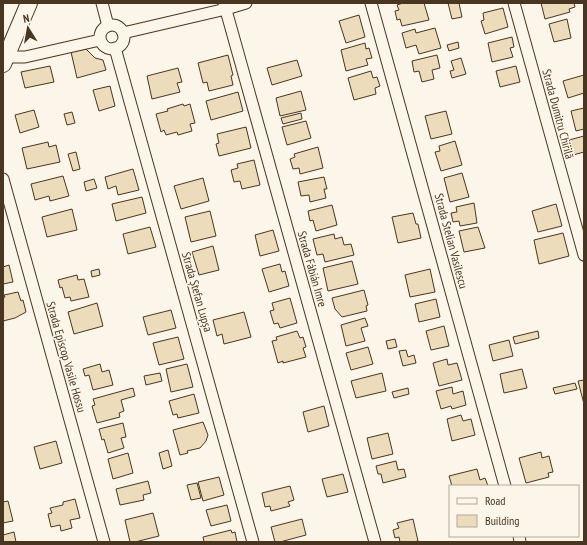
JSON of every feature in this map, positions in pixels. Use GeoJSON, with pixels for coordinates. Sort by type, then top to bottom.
{"type":"FeatureCollection","features":[{"type":"Feature","properties":{"kind":"main road"},"geometry":{"type":"LineString","coordinates":[[4,58],[29,3]]}},
{"type":"Feature","properties":{"kind":"street"},"geometry":{"type":"LineString","coordinates":[[102,3],[108,26]]}},
{"type":"Feature","properties":{"kind":"street"},"geometry":{"type":"LineString","coordinates":[[123,33],[225,6],[246,3]]}},
{"type":"Feature","properties":{"kind":"street","name":"Strada Stelian Vasilescu"},"geometry":{"type":"LineString","coordinates":[[372,3],[505,485]]}},
{"type":"Feature","properties":{"kind":"street","name":"Strada Dumitru Chirilă"},"geometry":{"type":"LineString","coordinates":[[514,3],[584,255]]}},
{"type":"Feature","properties":{"kind":"street","name":"Strada Fábián Imre"},"geometry":{"type":"LineString","coordinates":[[225,6],[375,542]]}},
{"type":"Feature","properties":{"kind":"street"},"geometry":{"type":"LineString","coordinates":[[112,25],[119,27],[123,33],[122,44],[115,48],[107,48],[100,40],[101,32],[108,26],[112,25]]}},
{"type":"Feature","properties":{"kind":"street"},"geometry":{"type":"LineString","coordinates":[[4,58],[25,57],[100,40]]}},
{"type":"Feature","properties":{"kind":"street","name":"Strada Ștefan Lupșa"},"geometry":{"type":"LineString","coordinates":[[115,48],[253,542]]}},
{"type":"Feature","properties":{"kind":"street","name":"Strada Episcop Vasile Hossu"},"geometry":{"type":"LineString","coordinates":[[3,179],[104,542]]}},
{"type":"Feature","properties":{"kind":"building"},"geometry":{"type":"Polygon","coordinates":[[[403,3],[424,3],[429,20],[402,26],[400,19],[397,20],[395,11],[399,10],[397,5],[403,3]]]}},
{"type":"Feature","properties":{"kind":"building"},"geometry":{"type":"Polygon","coordinates":[[[448,3],[459,3],[462,17],[452,19],[448,3]]]}},
{"type":"Feature","properties":{"kind":"building"},"geometry":{"type":"Polygon","coordinates":[[[541,3],[574,3],[575,7],[569,9],[570,12],[545,19],[541,3]]]}},
{"type":"Feature","properties":{"kind":"building"},"geometry":{"type":"Polygon","coordinates":[[[503,8],[508,27],[485,34],[481,21],[484,20],[483,13],[503,8]]]}},
{"type":"Feature","properties":{"kind":"building"},"geometry":{"type":"Polygon","coordinates":[[[359,15],[365,37],[346,43],[339,21],[359,15]]]}},
{"type":"Feature","properties":{"kind":"building"},"geometry":{"type":"Polygon","coordinates":[[[567,19],[571,38],[554,42],[549,24],[567,19]]]}},
{"type":"Feature","properties":{"kind":"building"},"geometry":{"type":"Polygon","coordinates":[[[435,28],[441,48],[419,54],[416,45],[406,48],[402,33],[415,29],[416,33],[435,28]]]}},
{"type":"Feature","properties":{"kind":"building"},"geometry":{"type":"Polygon","coordinates":[[[512,37],[514,47],[510,48],[513,57],[492,62],[488,43],[512,37]]]}},
{"type":"Feature","properties":{"kind":"building"},"geometry":{"type":"Polygon","coordinates":[[[458,42],[459,48],[449,51],[447,45],[458,42]]]}},
{"type":"Feature","properties":{"kind":"building"},"geometry":{"type":"Polygon","coordinates":[[[365,43],[366,49],[369,48],[372,58],[366,59],[368,65],[346,71],[341,50],[365,43]]]}},
{"type":"Feature","properties":{"kind":"building"},"geometry":{"type":"Polygon","coordinates":[[[86,49],[95,58],[103,60],[106,70],[77,78],[71,52],[86,49]]]}},
{"type":"Feature","properties":{"kind":"building"},"geometry":{"type":"Polygon","coordinates":[[[228,55],[233,75],[231,76],[233,85],[209,91],[207,82],[203,83],[198,63],[228,55]]]}},
{"type":"Feature","properties":{"kind":"building"},"geometry":{"type":"Polygon","coordinates":[[[437,55],[440,68],[432,70],[434,79],[422,82],[419,71],[414,72],[412,61],[437,55]]]}},
{"type":"Feature","properties":{"kind":"building"},"geometry":{"type":"Polygon","coordinates":[[[461,58],[466,74],[452,78],[450,71],[454,70],[451,61],[461,58]]]}},
{"type":"Feature","properties":{"kind":"building"},"geometry":{"type":"Polygon","coordinates":[[[297,60],[302,76],[272,85],[267,68],[297,60]]]}},
{"type":"Feature","properties":{"kind":"building"},"geometry":{"type":"Polygon","coordinates":[[[50,66],[54,82],[25,88],[21,72],[50,66]]]}},
{"type":"Feature","properties":{"kind":"building"},"geometry":{"type":"Polygon","coordinates":[[[516,66],[520,82],[500,87],[496,71],[516,66]]]}},
{"type":"Feature","properties":{"kind":"building"},"geometry":{"type":"Polygon","coordinates":[[[178,68],[182,82],[177,83],[180,92],[152,99],[147,76],[178,68]]]}},
{"type":"Feature","properties":{"kind":"building"},"geometry":{"type":"Polygon","coordinates":[[[371,71],[373,78],[377,77],[380,86],[375,88],[376,94],[354,100],[348,78],[371,71]]]}},
{"type":"Feature","properties":{"kind":"building"},"geometry":{"type":"Polygon","coordinates":[[[584,75],[584,93],[568,98],[563,81],[584,75]]]}},
{"type":"Feature","properties":{"kind":"building"},"geometry":{"type":"Polygon","coordinates":[[[110,86],[115,106],[99,111],[93,90],[110,86]]]}},
{"type":"Feature","properties":{"kind":"building"},"geometry":{"type":"Polygon","coordinates":[[[301,91],[306,110],[280,116],[276,98],[301,91]]]}},
{"type":"Feature","properties":{"kind":"building"},"geometry":{"type":"Polygon","coordinates":[[[238,92],[243,111],[211,120],[206,101],[238,92]]]}},
{"type":"Feature","properties":{"kind":"building"},"geometry":{"type":"Polygon","coordinates":[[[183,104],[184,106],[190,104],[195,123],[190,124],[192,131],[178,135],[177,132],[166,135],[164,130],[161,132],[156,114],[168,111],[167,109],[183,104]]]}},
{"type":"Feature","properties":{"kind":"building"},"geometry":{"type":"Polygon","coordinates":[[[584,108],[584,129],[576,131],[571,111],[584,108]]]}},
{"type":"Feature","properties":{"kind":"building"},"geometry":{"type":"Polygon","coordinates":[[[34,110],[39,127],[20,133],[15,115],[34,110]]]}},
{"type":"Feature","properties":{"kind":"building"},"geometry":{"type":"Polygon","coordinates":[[[446,111],[452,134],[431,139],[425,116],[446,111]]]}},
{"type":"Feature","properties":{"kind":"building"},"geometry":{"type":"Polygon","coordinates":[[[72,112],[75,123],[67,125],[64,114],[72,112]]]}},
{"type":"Feature","properties":{"kind":"building"},"geometry":{"type":"Polygon","coordinates":[[[301,113],[302,119],[283,124],[281,118],[301,113]]]}},
{"type":"Feature","properties":{"kind":"building"},"geometry":{"type":"Polygon","coordinates":[[[306,121],[311,138],[287,145],[282,127],[306,121]]]}},
{"type":"Feature","properties":{"kind":"building"},"geometry":{"type":"Polygon","coordinates":[[[246,127],[251,148],[219,156],[216,144],[219,143],[217,134],[246,127]]]}},
{"type":"Feature","properties":{"kind":"building"},"geometry":{"type":"Polygon","coordinates":[[[584,136],[584,152],[573,155],[569,140],[584,136]]]}},
{"type":"Feature","properties":{"kind":"building"},"geometry":{"type":"Polygon","coordinates":[[[455,141],[462,165],[441,171],[435,152],[440,151],[439,146],[455,141]]]}},
{"type":"Feature","properties":{"kind":"building"},"geometry":{"type":"Polygon","coordinates":[[[48,142],[49,147],[56,145],[60,162],[27,169],[22,148],[48,142]]]}},
{"type":"Feature","properties":{"kind":"building"},"geometry":{"type":"Polygon","coordinates":[[[318,147],[323,168],[300,174],[299,168],[293,169],[290,159],[295,157],[294,154],[318,147]]]}},
{"type":"Feature","properties":{"kind":"building"},"geometry":{"type":"Polygon","coordinates":[[[76,152],[80,169],[73,171],[68,154],[76,152]]]}},
{"type":"Feature","properties":{"kind":"building"},"geometry":{"type":"Polygon","coordinates":[[[254,160],[260,185],[242,189],[240,181],[234,182],[231,170],[238,168],[237,164],[254,160]]]}},
{"type":"Feature","properties":{"kind":"building"},"geometry":{"type":"Polygon","coordinates":[[[133,169],[139,190],[118,195],[116,186],[108,189],[105,177],[133,169]]]}},
{"type":"Feature","properties":{"kind":"building"},"geometry":{"type":"Polygon","coordinates":[[[462,173],[469,197],[450,202],[444,178],[462,173]]]}},
{"type":"Feature","properties":{"kind":"building"},"geometry":{"type":"Polygon","coordinates":[[[63,176],[69,196],[50,201],[49,196],[35,200],[31,184],[63,176]]]}},
{"type":"Feature","properties":{"kind":"building"},"geometry":{"type":"Polygon","coordinates":[[[324,177],[327,189],[324,189],[326,198],[310,202],[309,195],[301,196],[298,182],[324,177]]]}},
{"type":"Feature","properties":{"kind":"building"},"geometry":{"type":"Polygon","coordinates":[[[203,178],[209,201],[181,209],[174,186],[203,178]]]}},
{"type":"Feature","properties":{"kind":"building"},"geometry":{"type":"Polygon","coordinates":[[[94,179],[97,188],[86,191],[84,182],[94,179]]]}},
{"type":"Feature","properties":{"kind":"building"},"geometry":{"type":"Polygon","coordinates":[[[142,197],[146,213],[116,221],[112,204],[142,197]]]}},
{"type":"Feature","properties":{"kind":"building"},"geometry":{"type":"Polygon","coordinates":[[[474,203],[477,223],[460,226],[459,221],[453,222],[451,213],[457,212],[456,207],[474,203]]]}},
{"type":"Feature","properties":{"kind":"building"},"geometry":{"type":"Polygon","coordinates":[[[556,204],[562,226],[538,232],[532,211],[556,204]]]}},
{"type":"Feature","properties":{"kind":"building"},"geometry":{"type":"Polygon","coordinates":[[[332,205],[337,225],[316,231],[313,220],[310,221],[308,211],[332,205]]]}},
{"type":"Feature","properties":{"kind":"building"},"geometry":{"type":"Polygon","coordinates":[[[72,209],[77,230],[47,237],[42,217],[72,209]]]}},
{"type":"Feature","properties":{"kind":"building"},"geometry":{"type":"Polygon","coordinates":[[[210,211],[216,236],[191,242],[185,217],[210,211]]]}},
{"type":"Feature","properties":{"kind":"building"},"geometry":{"type":"Polygon","coordinates":[[[413,213],[416,224],[418,224],[421,238],[398,243],[392,217],[413,213]]]}},
{"type":"Feature","properties":{"kind":"building"},"geometry":{"type":"Polygon","coordinates":[[[150,227],[156,247],[128,254],[123,234],[150,227]]]}},
{"type":"Feature","properties":{"kind":"building"},"geometry":{"type":"Polygon","coordinates":[[[478,227],[485,248],[464,252],[459,231],[478,227]]]}},
{"type":"Feature","properties":{"kind":"building"},"geometry":{"type":"Polygon","coordinates":[[[273,230],[279,251],[260,256],[255,235],[273,230]]]}},
{"type":"Feature","properties":{"kind":"building"},"geometry":{"type":"Polygon","coordinates":[[[563,233],[569,256],[539,264],[534,240],[563,233]]]}},
{"type":"Feature","properties":{"kind":"building"},"geometry":{"type":"Polygon","coordinates":[[[334,234],[335,239],[342,237],[344,245],[351,244],[354,255],[325,262],[323,254],[317,255],[313,239],[334,234]]]}},
{"type":"Feature","properties":{"kind":"building"},"geometry":{"type":"Polygon","coordinates":[[[213,246],[219,270],[199,275],[192,252],[213,246]]]}},
{"type":"Feature","properties":{"kind":"building"},"geometry":{"type":"Polygon","coordinates":[[[352,261],[358,284],[328,291],[323,268],[352,261]]]}},
{"type":"Feature","properties":{"kind":"building"},"geometry":{"type":"Polygon","coordinates":[[[280,264],[282,272],[285,271],[289,286],[269,292],[262,269],[280,264]]]}},
{"type":"Feature","properties":{"kind":"building"},"geometry":{"type":"Polygon","coordinates":[[[9,265],[13,282],[3,284],[3,267],[9,265]]]}},
{"type":"Feature","properties":{"kind":"building"},"geometry":{"type":"Polygon","coordinates":[[[99,269],[100,275],[92,277],[91,271],[99,269]]]}},
{"type":"Feature","properties":{"kind":"building"},"geometry":{"type":"Polygon","coordinates":[[[430,269],[435,292],[410,297],[405,275],[430,269]]]}},
{"type":"Feature","properties":{"kind":"building"},"geometry":{"type":"Polygon","coordinates":[[[77,275],[78,280],[84,279],[89,297],[71,301],[70,297],[65,298],[58,280],[77,275]]]}},
{"type":"Feature","properties":{"kind":"building"},"geometry":{"type":"Polygon","coordinates":[[[364,290],[368,305],[366,306],[367,311],[342,317],[335,309],[332,298],[364,290]]]}},
{"type":"Feature","properties":{"kind":"building"},"geometry":{"type":"Polygon","coordinates":[[[18,292],[21,301],[23,300],[26,312],[15,318],[3,321],[4,295],[18,292]]]}},
{"type":"Feature","properties":{"kind":"building"},"geometry":{"type":"Polygon","coordinates":[[[290,298],[297,323],[280,328],[278,323],[274,324],[270,311],[274,310],[272,303],[290,298]]]}},
{"type":"Feature","properties":{"kind":"building"},"geometry":{"type":"Polygon","coordinates":[[[436,299],[440,317],[419,322],[415,304],[436,299]]]}},
{"type":"Feature","properties":{"kind":"building"},"geometry":{"type":"Polygon","coordinates":[[[97,303],[103,326],[74,334],[68,312],[97,303]]]}},
{"type":"Feature","properties":{"kind":"building"},"geometry":{"type":"Polygon","coordinates":[[[171,310],[176,328],[148,335],[143,317],[171,310]]]}},
{"type":"Feature","properties":{"kind":"building"},"geometry":{"type":"Polygon","coordinates":[[[244,312],[251,337],[224,344],[222,334],[217,336],[213,320],[244,312]]]}},
{"type":"Feature","properties":{"kind":"building"},"geometry":{"type":"Polygon","coordinates":[[[365,318],[368,326],[361,328],[365,341],[346,346],[341,325],[365,318]]]}},
{"type":"Feature","properties":{"kind":"building"},"geometry":{"type":"Polygon","coordinates":[[[444,326],[449,346],[431,350],[426,331],[444,326]]]}},
{"type":"Feature","properties":{"kind":"building"},"geometry":{"type":"Polygon","coordinates":[[[297,331],[300,338],[303,337],[306,347],[303,348],[306,357],[278,363],[272,341],[277,340],[276,337],[297,331]]]}},
{"type":"Feature","properties":{"kind":"building"},"geometry":{"type":"Polygon","coordinates":[[[538,331],[539,338],[515,344],[513,337],[538,331]]]}},
{"type":"Feature","properties":{"kind":"building"},"geometry":{"type":"Polygon","coordinates":[[[178,337],[184,359],[159,365],[153,343],[178,337]]]}},
{"type":"Feature","properties":{"kind":"building"},"geometry":{"type":"Polygon","coordinates":[[[395,339],[397,347],[388,349],[386,341],[395,339]]]}},
{"type":"Feature","properties":{"kind":"building"},"geometry":{"type":"Polygon","coordinates":[[[509,340],[513,356],[493,361],[489,345],[509,340]]]}},
{"type":"Feature","properties":{"kind":"building"},"geometry":{"type":"Polygon","coordinates":[[[368,347],[373,364],[351,370],[346,353],[368,347]]]}},
{"type":"Feature","properties":{"kind":"building"},"geometry":{"type":"Polygon","coordinates":[[[406,350],[408,357],[414,355],[416,363],[403,366],[399,351],[406,350]]]}},
{"type":"Feature","properties":{"kind":"building"},"geometry":{"type":"Polygon","coordinates":[[[447,359],[448,365],[457,363],[462,380],[439,386],[433,363],[447,359]]]}},
{"type":"Feature","properties":{"kind":"building"},"geometry":{"type":"Polygon","coordinates":[[[100,364],[102,372],[109,370],[113,385],[93,390],[89,375],[85,376],[83,369],[100,364]]]}},
{"type":"Feature","properties":{"kind":"building"},"geometry":{"type":"Polygon","coordinates":[[[187,364],[193,387],[171,392],[166,369],[187,364]]]}},
{"type":"Feature","properties":{"kind":"building"},"geometry":{"type":"Polygon","coordinates":[[[522,369],[527,388],[504,393],[500,374],[522,369]]]}},
{"type":"Feature","properties":{"kind":"building"},"geometry":{"type":"Polygon","coordinates":[[[160,373],[162,381],[146,385],[144,376],[160,373]]]}},
{"type":"Feature","properties":{"kind":"building"},"geometry":{"type":"Polygon","coordinates":[[[382,373],[386,391],[356,398],[351,381],[382,373]]]}},
{"type":"Feature","properties":{"kind":"building"},"geometry":{"type":"Polygon","coordinates":[[[584,380],[584,404],[578,381],[584,380]]]}},
{"type":"Feature","properties":{"kind":"building"},"geometry":{"type":"Polygon","coordinates":[[[575,383],[577,389],[555,394],[553,388],[575,383]]]}},
{"type":"Feature","properties":{"kind":"building"},"geometry":{"type":"Polygon","coordinates":[[[452,387],[453,394],[463,391],[466,405],[452,409],[451,406],[441,409],[436,391],[452,387]]]}},
{"type":"Feature","properties":{"kind":"building"},"geometry":{"type":"Polygon","coordinates":[[[133,388],[135,396],[121,400],[124,411],[119,413],[120,417],[97,423],[92,406],[95,405],[93,399],[133,388]]]}},
{"type":"Feature","properties":{"kind":"building"},"geometry":{"type":"Polygon","coordinates":[[[408,388],[409,394],[394,398],[392,392],[408,388]]]}},
{"type":"Feature","properties":{"kind":"building"},"geometry":{"type":"Polygon","coordinates":[[[194,394],[199,413],[178,418],[177,414],[173,415],[169,401],[194,394]]]}},
{"type":"Feature","properties":{"kind":"building"},"geometry":{"type":"Polygon","coordinates":[[[324,406],[329,426],[308,432],[303,412],[324,406]]]}},
{"type":"Feature","properties":{"kind":"building"},"geometry":{"type":"Polygon","coordinates":[[[461,415],[463,421],[471,419],[475,435],[452,441],[447,419],[461,415]]]}},
{"type":"Feature","properties":{"kind":"building"},"geometry":{"type":"Polygon","coordinates":[[[203,422],[208,435],[206,441],[200,448],[187,451],[188,453],[180,455],[173,430],[203,422]]]}},
{"type":"Feature","properties":{"kind":"building"},"geometry":{"type":"Polygon","coordinates":[[[123,423],[126,437],[121,438],[124,448],[108,453],[99,429],[123,423]]]}},
{"type":"Feature","properties":{"kind":"building"},"geometry":{"type":"Polygon","coordinates":[[[388,433],[393,454],[372,459],[367,438],[388,433]]]}},
{"type":"Feature","properties":{"kind":"building"},"geometry":{"type":"Polygon","coordinates":[[[56,441],[62,463],[40,469],[34,447],[56,441]]]}},
{"type":"Feature","properties":{"kind":"building"},"geometry":{"type":"Polygon","coordinates":[[[168,450],[172,466],[163,469],[159,453],[168,450]]]}},
{"type":"Feature","properties":{"kind":"building"},"geometry":{"type":"Polygon","coordinates":[[[541,452],[542,458],[549,456],[553,472],[548,473],[549,477],[526,483],[519,458],[541,452]]]}},
{"type":"Feature","properties":{"kind":"building"},"geometry":{"type":"Polygon","coordinates":[[[128,453],[133,473],[113,479],[108,459],[128,453]]]}},
{"type":"Feature","properties":{"kind":"building"},"geometry":{"type":"Polygon","coordinates":[[[396,461],[398,470],[404,469],[406,477],[383,483],[381,474],[378,474],[376,466],[396,461]]]}},
{"type":"Feature","properties":{"kind":"building"},"geometry":{"type":"Polygon","coordinates":[[[477,469],[480,480],[485,478],[488,485],[452,485],[449,476],[477,469]]]}},
{"type":"Feature","properties":{"kind":"building"},"geometry":{"type":"Polygon","coordinates":[[[343,474],[348,492],[327,497],[322,479],[343,474]]]}},
{"type":"Feature","properties":{"kind":"building"},"geometry":{"type":"Polygon","coordinates":[[[219,477],[224,495],[203,501],[198,482],[219,477]]]}},
{"type":"Feature","properties":{"kind":"building"},"geometry":{"type":"Polygon","coordinates":[[[148,481],[151,493],[143,495],[144,500],[120,505],[116,489],[148,481]]]}},
{"type":"Feature","properties":{"kind":"building"},"geometry":{"type":"Polygon","coordinates":[[[197,483],[201,498],[191,500],[187,485],[197,483]]]}},
{"type":"Feature","properties":{"kind":"building"},"geometry":{"type":"Polygon","coordinates":[[[290,486],[294,500],[288,502],[290,506],[271,511],[270,506],[265,507],[262,493],[290,486]]]}},
{"type":"Feature","properties":{"kind":"building"},"geometry":{"type":"Polygon","coordinates":[[[75,499],[80,518],[70,520],[72,528],[61,531],[60,525],[51,527],[48,514],[52,513],[50,508],[63,505],[63,502],[75,499]]]}},
{"type":"Feature","properties":{"kind":"building"},"geometry":{"type":"Polygon","coordinates":[[[8,501],[13,521],[3,523],[3,502],[8,501]]]}},
{"type":"Feature","properties":{"kind":"building"},"geometry":{"type":"Polygon","coordinates":[[[227,505],[231,521],[211,526],[206,510],[227,505]]]}},
{"type":"Feature","properties":{"kind":"building"},"geometry":{"type":"Polygon","coordinates":[[[153,513],[159,536],[130,542],[125,520],[153,513]]]}},
{"type":"Feature","properties":{"kind":"building"},"geometry":{"type":"Polygon","coordinates":[[[302,519],[306,535],[275,542],[271,527],[302,519]]]}},
{"type":"Feature","properties":{"kind":"building"},"geometry":{"type":"Polygon","coordinates":[[[413,519],[418,541],[400,542],[399,537],[395,538],[393,530],[399,528],[397,523],[413,519]]]}},
{"type":"Feature","properties":{"kind":"building"},"geometry":{"type":"Polygon","coordinates":[[[231,530],[232,533],[235,532],[237,542],[204,542],[203,537],[231,530]]]}},
{"type":"Feature","properties":{"kind":"building"},"geometry":{"type":"Polygon","coordinates":[[[14,532],[16,542],[3,542],[3,535],[14,532]]]}}]}
